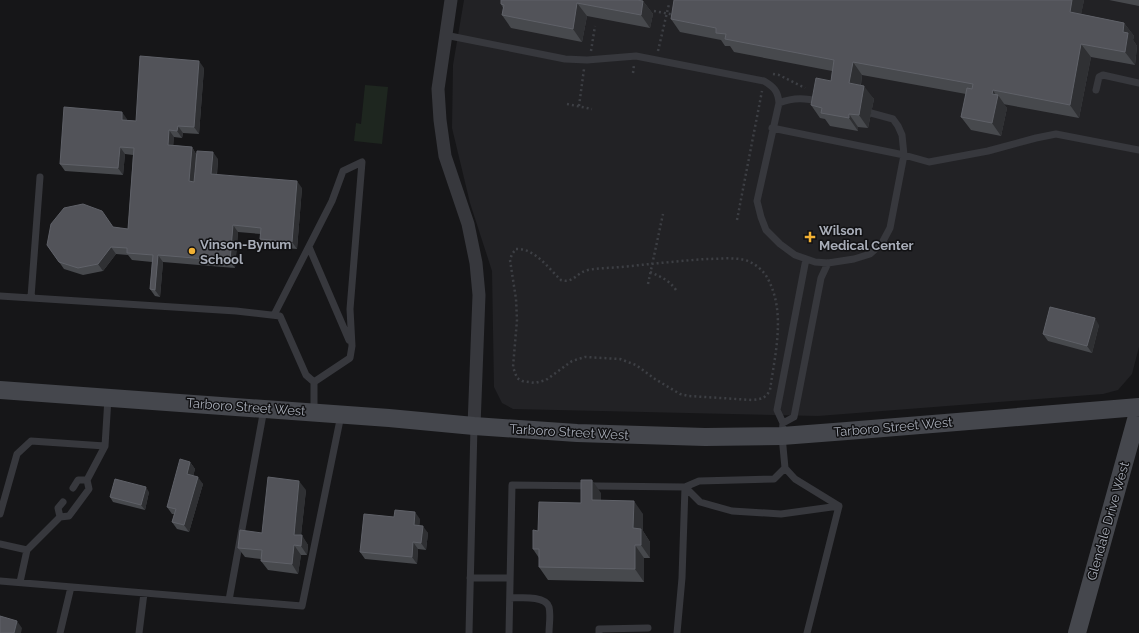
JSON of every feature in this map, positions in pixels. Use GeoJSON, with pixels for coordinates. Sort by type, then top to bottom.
{"type":"FeatureCollection","features":[{"type":"Feature","properties":{"kind":"main road","name":"Tarboro Street West"},"geometry":{"type":"LineString","coordinates":[[0,390],[342,414],[474,426],[636,436],[705,437],[783,430],[1139,408]]}},
{"type":"Feature","properties":{"kind":"main road","name":"Glendale Drive West"},"geometry":{"type":"LineString","coordinates":[[1077,633],[1139,408]]}},
{"type":"Feature","properties":{"kind":"street"},"geometry":{"type":"LineString","coordinates":[[450,0],[438,89],[440,120],[445,156],[469,230],[476,263],[479,295],[474,426]]}},
{"type":"Feature","properties":{"kind":"lane"},"geometry":{"type":"LineString","coordinates":[[445,35],[565,59],[587,60],[636,56],[764,82],[772,86],[778,94],[779,102],[757,201],[766,230],[780,244],[795,255],[814,262],[828,263],[854,259],[870,254],[882,243],[890,228],[904,155],[902,134],[893,119],[871,113]]}},
{"type":"Feature","properties":{"kind":"lane"},"geometry":{"type":"LineString","coordinates":[[1096,90],[1099,77],[1103,75],[1139,83]]}},
{"type":"Feature","properties":{"kind":"lane"},"geometry":{"type":"LineString","coordinates":[[779,102],[799,98],[823,102]]}},
{"type":"Feature","properties":{"kind":"lane"},"geometry":{"type":"LineString","coordinates":[[772,128],[904,155],[930,162],[988,151],[1056,134],[1139,150]]}},
{"type":"Feature","properties":{"kind":"lane"},"geometry":{"type":"LineString","coordinates":[[274,316],[332,201],[344,171],[362,162],[350,309],[352,346],[350,358],[314,382]]}},
{"type":"Feature","properties":{"kind":"lane"},"geometry":{"type":"LineString","coordinates":[[31,297],[40,177]]}},
{"type":"Feature","properties":{"kind":"lane"},"geometry":{"type":"LineString","coordinates":[[309,247],[352,346]]}},
{"type":"Feature","properties":{"kind":"lane"},"geometry":{"type":"LineString","coordinates":[[806,259],[777,410],[783,430],[785,468],[794,480],[839,506]]}},
{"type":"Feature","properties":{"kind":"lane"},"geometry":{"type":"LineString","coordinates":[[783,430],[794,416],[821,278],[828,263]]}},
{"type":"Feature","properties":{"kind":"lane"},"geometry":{"type":"LineString","coordinates":[[0,296],[236,311],[280,316],[306,375],[314,382],[314,412]]}},
{"type":"Feature","properties":{"kind":"lane"},"geometry":{"type":"LineString","coordinates":[[20,582],[27,550],[60,517],[69,516],[89,489],[87,480],[105,446],[108,398]]}},
{"type":"Feature","properties":{"kind":"lane"},"geometry":{"type":"LineString","coordinates":[[229,600],[264,409]]}},
{"type":"Feature","properties":{"kind":"lane"},"geometry":{"type":"LineString","coordinates":[[0,581],[302,606],[342,414]]}},
{"type":"Feature","properties":{"kind":"lane"},"geometry":{"type":"LineString","coordinates":[[468,633],[474,426]]}},
{"type":"Feature","properties":{"kind":"lane"},"geometry":{"type":"LineString","coordinates":[[0,514],[17,454],[31,441],[105,446]]}},
{"type":"Feature","properties":{"kind":"lane"},"geometry":{"type":"LineString","coordinates":[[509,633],[512,485],[685,487],[699,481],[774,479],[785,468]]}},
{"type":"Feature","properties":{"kind":"lane"},"geometry":{"type":"LineString","coordinates":[[72,488],[78,480],[87,480]]}},
{"type":"Feature","properties":{"kind":"lane"},"geometry":{"type":"LineString","coordinates":[[685,487],[700,502],[732,511],[781,514],[839,506]]}},
{"type":"Feature","properties":{"kind":"lane"},"geometry":{"type":"LineString","coordinates":[[677,633],[682,578],[685,487]]}},
{"type":"Feature","properties":{"kind":"lane"},"geometry":{"type":"LineString","coordinates":[[60,517],[58,508],[63,502]]}},
{"type":"Feature","properties":{"kind":"lane"},"geometry":{"type":"LineString","coordinates":[[807,633],[839,506]]}},
{"type":"Feature","properties":{"kind":"lane"},"geometry":{"type":"LineString","coordinates":[[0,544],[27,550]]}},
{"type":"Feature","properties":{"kind":"lane"},"geometry":{"type":"LineString","coordinates":[[470,578],[510,578]]}},
{"type":"Feature","properties":{"kind":"lane"},"geometry":{"type":"LineString","coordinates":[[60,633],[71,587]]}},
{"type":"Feature","properties":{"kind":"lane"},"geometry":{"type":"LineString","coordinates":[[139,633],[144,593]]}},
{"type":"Feature","properties":{"kind":"lane"},"geometry":{"type":"LineString","coordinates":[[510,598],[537,598],[544,600],[548,605],[549,611],[548,633]]}},
{"type":"Feature","properties":{"kind":"lane"},"geometry":{"type":"LineString","coordinates":[[599,633],[599,629],[648,628]]}},
{"type":"Feature","properties":{"kind":"path"},"geometry":{"type":"LineString","coordinates":[[658,51],[668,4]]}},
{"type":"Feature","properties":{"kind":"path"},"geometry":{"type":"LineString","coordinates":[[654,10],[677,15]]}},
{"type":"Feature","properties":{"kind":"path"},"geometry":{"type":"LineString","coordinates":[[737,220],[764,82]]}},
{"type":"Feature","properties":{"kind":"path"},"geometry":{"type":"LineString","coordinates":[[568,104],[592,109]]}},
{"type":"Feature","properties":{"kind":"path"},"geometry":{"type":"LineString","coordinates":[[648,284],[663,214]]}},
{"type":"Feature","properties":{"kind":"path"},"geometry":{"type":"LineString","coordinates":[[522,249],[536,256],[565,282],[570,281],[587,270],[652,263],[733,258],[746,260],[755,265],[764,273],[774,292],[778,319],[770,390],[767,396],[762,399],[752,400],[689,396],[670,389],[636,364],[620,359],[585,357],[572,361],[546,380],[535,383],[522,381],[517,378],[512,367],[517,320],[516,299],[510,260],[512,254],[516,250],[522,249]]}},
{"type":"Feature","properties":{"kind":"path"},"geometry":{"type":"LineString","coordinates":[[650,272],[665,279],[672,284],[676,290]]}},
{"type":"Feature","properties":{"kind":"shaded area","name":"Wilson Medical Center"},"geometry":{"type":"Polygon","coordinates":[[[464,0],[1139,0],[1139,347],[1132,374],[1118,390],[1103,394],[818,416],[513,409],[502,403],[494,387],[492,271],[470,203],[452,128],[453,65],[464,0]]]}},
{"type":"Feature","properties":{"kind":"shaded area"},"geometry":{"type":"Polygon","coordinates":[[[365,85],[388,87],[382,144],[354,141],[356,123],[361,124],[365,85]]]}},
{"type":"Feature","properties":{"kind":"building"},"geometry":{"type":"Polygon","coordinates":[[[501,0],[643,1],[641,15],[577,3],[573,29],[502,15],[504,5],[501,4],[501,0]]]}},
{"type":"Feature","properties":{"kind":"building"},"geometry":{"type":"Polygon","coordinates":[[[674,0],[1072,0],[1070,12],[1124,23],[1123,32],[1128,33],[1125,52],[1081,44],[1070,105],[993,90],[992,94],[998,95],[992,123],[961,117],[967,88],[972,89],[973,84],[853,62],[849,83],[864,86],[859,115],[849,114],[849,118],[821,113],[822,108],[811,105],[816,78],[831,81],[834,60],[725,39],[726,34],[716,33],[716,28],[671,19],[674,0]]]}},
{"type":"Feature","properties":{"kind":"building"},"geometry":{"type":"Polygon","coordinates":[[[140,56],[199,61],[194,127],[178,126],[177,131],[169,130],[168,145],[192,147],[189,181],[194,182],[197,151],[213,152],[211,174],[297,181],[292,242],[260,239],[261,228],[233,225],[230,261],[158,255],[155,290],[150,289],[153,255],[127,253],[127,248],[111,247],[98,264],[78,268],[59,262],[47,245],[51,224],[64,208],[83,204],[102,211],[113,227],[128,229],[134,148],[120,147],[118,168],[60,164],[64,107],[122,112],[122,120],[136,121],[140,56]]]}},
{"type":"Feature","properties":{"kind":"building"},"geometry":{"type":"Polygon","coordinates":[[[1050,307],[1095,318],[1087,346],[1043,334],[1050,307]]]}},
{"type":"Feature","properties":{"kind":"building"},"geometry":{"type":"Polygon","coordinates":[[[180,459],[190,462],[187,474],[198,477],[184,525],[172,522],[176,509],[167,507],[180,459]]]}},
{"type":"Feature","properties":{"kind":"building"},"geometry":{"type":"Polygon","coordinates":[[[268,477],[299,481],[294,535],[302,535],[301,546],[294,545],[292,564],[261,561],[262,550],[238,548],[240,530],[262,533],[268,477]]]}},
{"type":"Feature","properties":{"kind":"building"},"geometry":{"type":"Polygon","coordinates":[[[115,479],[146,487],[141,505],[110,497],[115,479]]]}},
{"type":"Feature","properties":{"kind":"building"},"geometry":{"type":"Polygon","coordinates":[[[581,480],[592,480],[592,500],[634,501],[633,528],[641,529],[641,545],[635,545],[635,569],[539,567],[539,549],[533,549],[533,530],[538,531],[539,502],[581,503],[581,480]]]}},
{"type":"Feature","properties":{"kind":"building"},"geometry":{"type":"Polygon","coordinates":[[[395,510],[415,512],[414,525],[423,526],[421,543],[413,542],[412,557],[360,552],[364,514],[394,517],[395,510]]]}},
{"type":"Feature","properties":{"kind":"building"},"geometry":{"type":"Polygon","coordinates":[[[0,616],[17,621],[14,633],[0,633],[0,616]]]}},
{"type":"Feature","properties":{"kind":"place","name":"Wilson Medical Center"},"geometry":{"type":"Point","coordinates":[810,237]}},
{"type":"Feature","properties":{"kind":"place","name":"Vinson-Bynum School"},"geometry":{"type":"Point","coordinates":[192,251]}}]}
